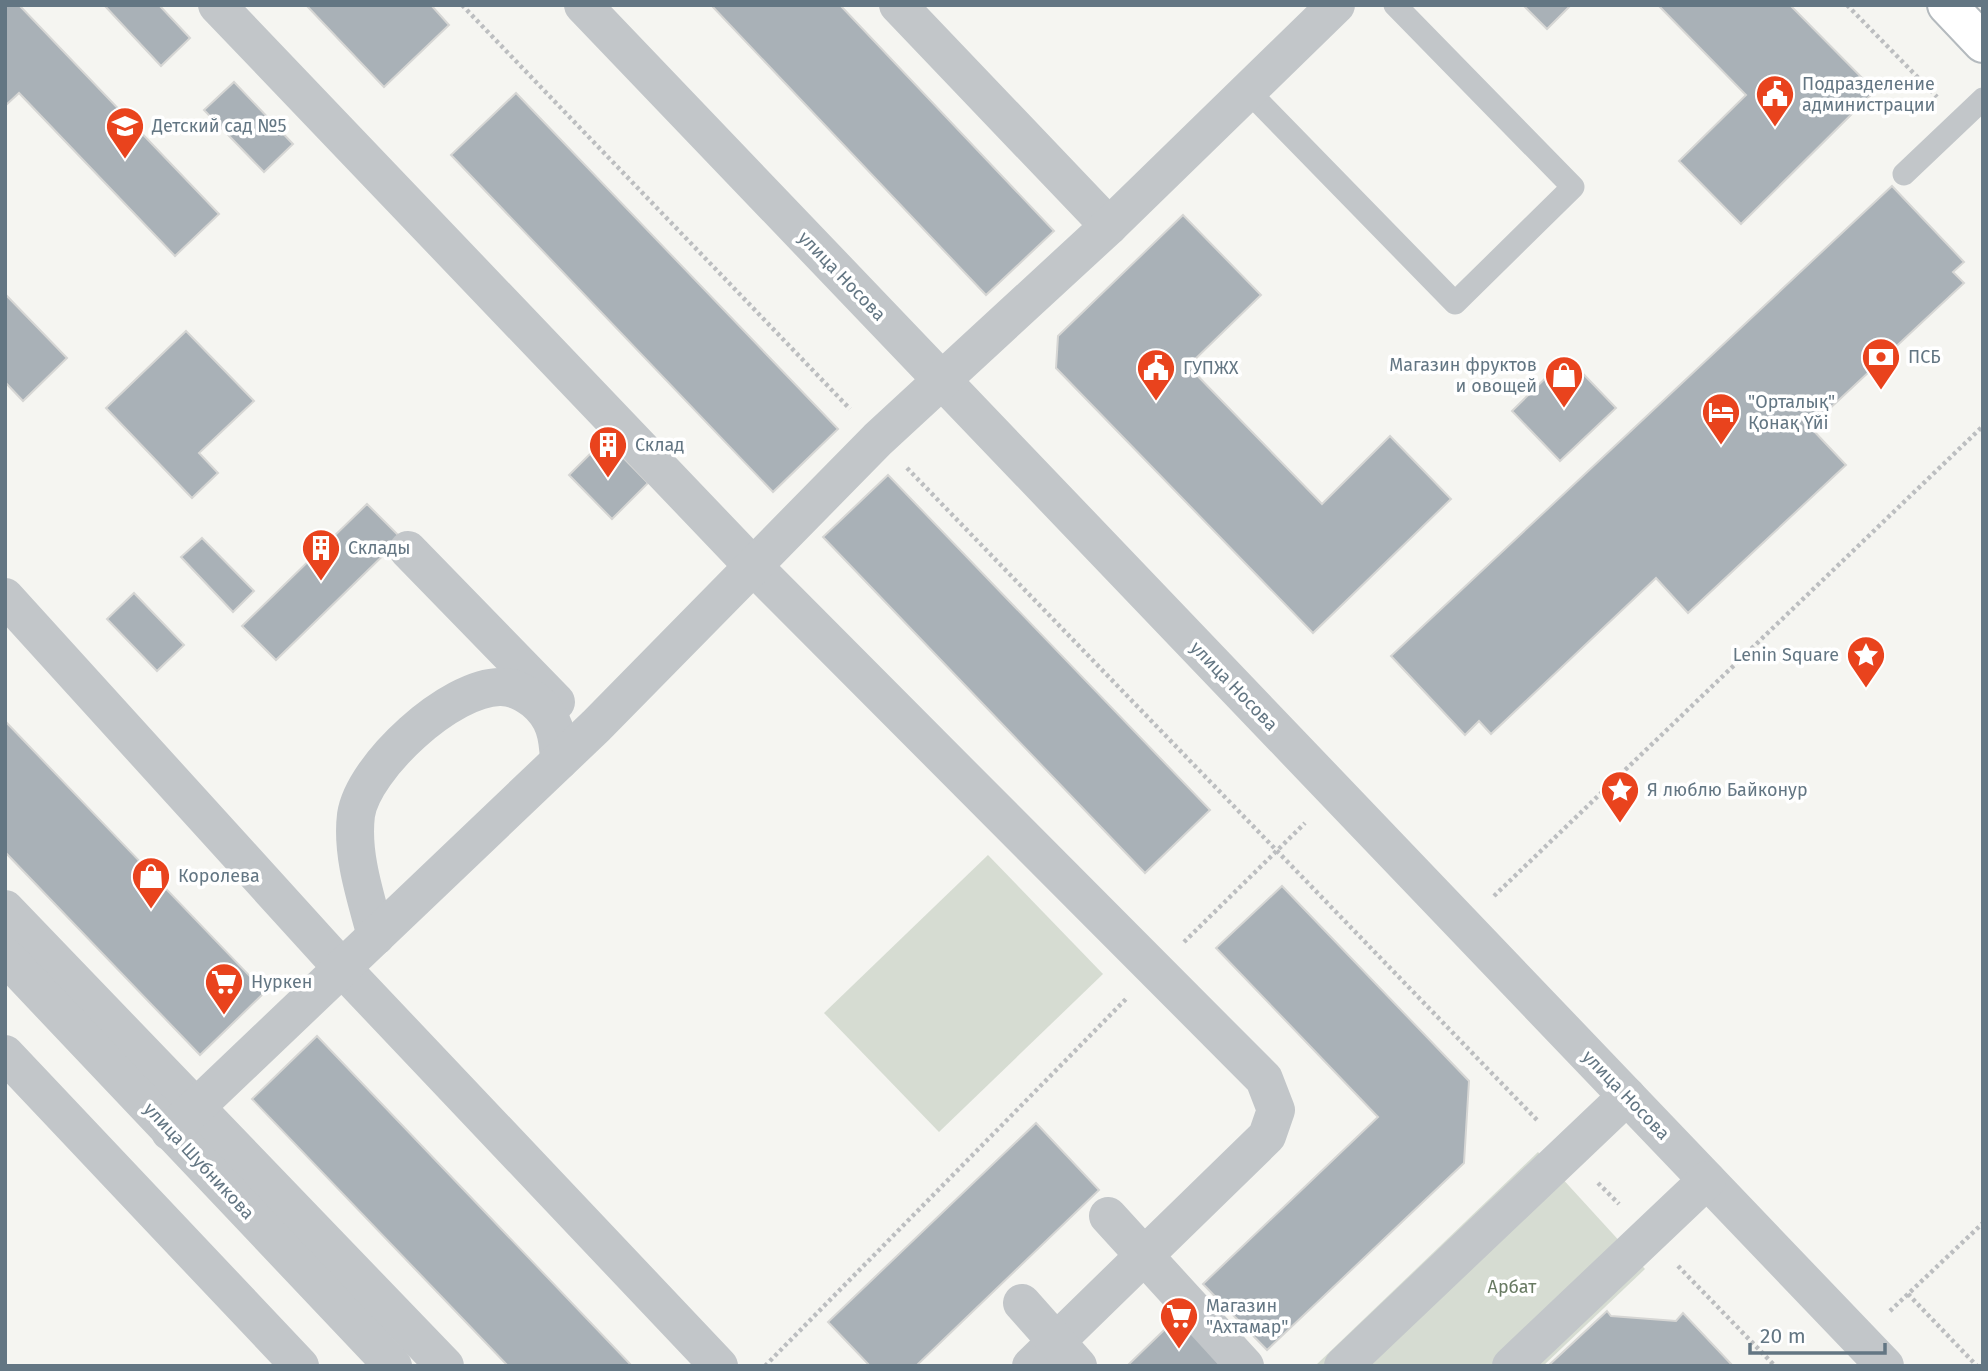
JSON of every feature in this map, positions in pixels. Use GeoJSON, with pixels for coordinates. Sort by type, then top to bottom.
{"type":"FeatureCollection","features":[{"type":"Feature","properties":{"kind":"street"},"geometry":{"type":"LineString","coordinates":[[217,5],[753,566],[1264,1079],[1276,1110],[1267,1136],[1146,1256],[1055,1358],[1022,1303]]}},
{"type":"Feature","properties":{"kind":"street","name":"улица Носова"},"geometry":{"type":"LineString","coordinates":[[583,5],[1872,1353]]}},
{"type":"Feature","properties":{"kind":"street"},"geometry":{"type":"LineString","coordinates":[[898,5],[1109,226]]}},
{"type":"Feature","properties":{"kind":"street"},"geometry":{"type":"LineString","coordinates":[[183,1120],[596,726],[940,379],[1109,226],[1336,5]]}},
{"type":"Feature","properties":{"kind":"street"},"geometry":{"type":"LineString","coordinates":[[1947,5],[1983,43]]}},
{"type":"Feature","properties":{"kind":"street"},"geometry":{"type":"LineString","coordinates":[[408,550],[571,717],[596,726]]}},
{"type":"Feature","properties":{"kind":"street"},"geometry":{"type":"LineString","coordinates":[[5,597],[342,968],[719,1366]]}},
{"type":"Feature","properties":{"kind":"street"},"geometry":{"type":"LineString","coordinates":[[376,936],[356,850],[356,814],[366,785],[404,742],[448,705],[474,693],[500,687],[524,692],[547,710],[558,735],[559,761]]}},
{"type":"Feature","properties":{"kind":"street"},"geometry":{"type":"LineString","coordinates":[[5,909],[183,1120],[445,1366]]}},
{"type":"Feature","properties":{"kind":"street","name":"улица Шубникова"},"geometry":{"type":"LineString","coordinates":[[5,957],[183,1120],[393,1366]]}},
{"type":"Feature","properties":{"kind":"street"},"geometry":{"type":"LineString","coordinates":[[5,1054],[300,1366]]}},
{"type":"Feature","properties":{"kind":"street"},"geometry":{"type":"LineString","coordinates":[[1343,1366],[1627,1096]]}},
{"type":"Feature","properties":{"kind":"street"},"geometry":{"type":"LineString","coordinates":[[1511,1366],[1707,1180]]}},
{"type":"Feature","properties":{"kind":"street"},"geometry":{"type":"LineString","coordinates":[[1108,1216],[1245,1366]]}},
{"type":"Feature","properties":{"kind":"lane"},"geometry":{"type":"LineString","coordinates":[[1248,92],[1455,303],[1573,187],[1395,5]]}},
{"type":"Feature","properties":{"kind":"lane"},"geometry":{"type":"LineString","coordinates":[[1904,174],[1983,99]]}},
{"type":"Feature","properties":{"kind":"path"},"geometry":{"type":"LineString","coordinates":[[461,5],[1775,1366]]}},
{"type":"Feature","properties":{"kind":"path"},"geometry":{"type":"LineString","coordinates":[[1847,5],[1960,120]]}},
{"type":"Feature","properties":{"kind":"path"},"geometry":{"type":"LineString","coordinates":[[1463,926],[1983,425]]}},
{"type":"Feature","properties":{"kind":"path"},"geometry":{"type":"LineString","coordinates":[[765,1366],[1155,970],[1335,792]]}},
{"type":"Feature","properties":{"kind":"path"},"geometry":{"type":"LineString","coordinates":[[1872,1353],[1908,1294],[1983,1223]]}},
{"type":"Feature","properties":{"kind":"path"},"geometry":{"type":"LineString","coordinates":[[1908,1294],[1977,1366]]}},
{"type":"Feature","properties":{"kind":"green space"},"geometry":{"type":"Polygon","coordinates":[[[988,855],[1103,974],[939,1132],[824,1013],[988,855]]]}},
{"type":"Feature","properties":{"kind":"green space","name":"Арбат"},"geometry":{"type":"Polygon","coordinates":[[[1538,1152],[1645,1269],[1543,1366],[1315,1366],[1538,1152]]]}},
{"type":"Feature","properties":{"kind":"building","name":"Детский сад №5"},"geometry":{"type":"Polygon","coordinates":[[[5,5],[19,5],[219,214],[175,256],[19,93],[5,106],[5,5]]]}},
{"type":"Feature","properties":{"kind":"building"},"geometry":{"type":"Polygon","coordinates":[[[104,5],[159,5],[190,38],[161,66],[104,5]]]}},
{"type":"Feature","properties":{"kind":"building"},"geometry":{"type":"Polygon","coordinates":[[[306,5],[431,5],[449,25],[384,87],[306,5]]]}},
{"type":"Feature","properties":{"kind":"building"},"geometry":{"type":"Polygon","coordinates":[[[711,5],[840,5],[1054,231],[986,295],[711,5]]]}},
{"type":"Feature","properties":{"kind":"building"},"geometry":{"type":"Polygon","coordinates":[[[1523,5],[1571,5],[1547,29],[1523,5]]]}},
{"type":"Feature","properties":{"kind":"building","name":"Подразделение администрации"},"geometry":{"type":"Polygon","coordinates":[[[1658,5],[1790,5],[1875,91],[1741,224],[1679,161],[1746,95],[1658,5]]]}},
{"type":"Feature","properties":{"kind":"building"},"geometry":{"type":"Polygon","coordinates":[[[234,82],[293,144],[264,172],[204,110],[234,82]]]}},
{"type":"Feature","properties":{"kind":"building"},"geometry":{"type":"Polygon","coordinates":[[[516,93],[838,429],[773,492],[451,155],[516,93]]]}},
{"type":"Feature","properties":{"kind":"building","name":"\"Орталық\" Қонақ Үйі"},"geometry":{"type":"Polygon","coordinates":[[[1892,186],[1964,262],[1953,272],[1964,283],[1810,427],[1846,465],[1688,613],[1656,578],[1491,734],[1479,721],[1465,735],[1391,656],[1892,186]]]}},
{"type":"Feature","properties":{"kind":"building","name":"ГУПЖХ"},"geometry":{"type":"Polygon","coordinates":[[[1183,215],[1261,295],[1188,366],[1322,504],[1390,436],[1451,499],[1313,633],[1056,368],[1058,336],[1183,215]]]}},
{"type":"Feature","properties":{"kind":"building"},"geometry":{"type":"Polygon","coordinates":[[[5,294],[67,358],[23,401],[5,382],[5,294]]]}},
{"type":"Feature","properties":{"kind":"building"},"geometry":{"type":"Polygon","coordinates":[[[186,331],[254,401],[199,453],[218,473],[192,498],[106,408],[186,331]]]}},
{"type":"Feature","properties":{"kind":"building","name":"Магазин фруктов и овощей"},"geometry":{"type":"Polygon","coordinates":[[[1567,357],[1616,408],[1560,461],[1512,411],[1567,357]]]}},
{"type":"Feature","properties":{"kind":"building","name":"Склад"},"geometry":{"type":"Polygon","coordinates":[[[605,439],[648,483],[612,519],[569,475],[605,439]]]}},
{"type":"Feature","properties":{"kind":"building"},"geometry":{"type":"Polygon","coordinates":[[[888,475],[1210,810],[1145,873],[823,537],[888,475]]]}},
{"type":"Feature","properties":{"kind":"building","name":"Склады"},"geometry":{"type":"Polygon","coordinates":[[[367,504],[401,538],[276,660],[242,626],[367,504]]]}},
{"type":"Feature","properties":{"kind":"building"},"geometry":{"type":"Polygon","coordinates":[[[202,538],[254,591],[233,612],[181,557],[202,538]]]}},
{"type":"Feature","properties":{"kind":"building"},"geometry":{"type":"Polygon","coordinates":[[[134,593],[184,645],[157,671],[107,619],[134,593]]]}},
{"type":"Feature","properties":{"kind":"building"},"geometry":{"type":"Polygon","coordinates":[[[5,721],[265,992],[200,1055],[5,852],[5,721]]]}},
{"type":"Feature","properties":{"kind":"building"},"geometry":{"type":"Polygon","coordinates":[[[1282,886],[1469,1081],[1464,1163],[1267,1350],[1203,1284],[1378,1117],[1216,948],[1282,886]]]}},
{"type":"Feature","properties":{"kind":"building"},"geometry":{"type":"Polygon","coordinates":[[[317,1036],[632,1366],[508,1366],[252,1099],[317,1036]]]}},
{"type":"Feature","properties":{"kind":"building"},"geometry":{"type":"Polygon","coordinates":[[[1036,1123],[1099,1190],[916,1366],[870,1366],[828,1322],[1036,1123]]]}},
{"type":"Feature","properties":{"kind":"building"},"geometry":{"type":"Polygon","coordinates":[[[1607,1311],[1611,1316],[1676,1321],[1683,1313],[1733,1366],[1548,1366],[1607,1311]]]}},
{"type":"Feature","properties":{"kind":"building","name":"Магазин \"Ахтамар\""},"geometry":{"type":"Polygon","coordinates":[[[1180,1315],[1229,1366],[1127,1366],[1159,1335],[1180,1315]]]}},
{"type":"Feature","properties":{"kind":"place","name":"Подразделение администрации"},"geometry":{"type":"Point","coordinates":[1775,128]}},
{"type":"Feature","properties":{"kind":"place","name":"Детский сад №5"},"geometry":{"type":"Point","coordinates":[125,160]}},
{"type":"Feature","properties":{"kind":"place","name":"ПСБ"},"geometry":{"type":"Point","coordinates":[1881,391]}},
{"type":"Feature","properties":{"kind":"place","name":"ГУПЖХ"},"geometry":{"type":"Point","coordinates":[1156,402]}},
{"type":"Feature","properties":{"kind":"place","name":"Магазин фруктов и овощей"},"geometry":{"type":"Point","coordinates":[1564,409]}},
{"type":"Feature","properties":{"kind":"place","name":"\"Орталық\" Қонақ Үйі"},"geometry":{"type":"Point","coordinates":[1721,446]}},
{"type":"Feature","properties":{"kind":"place","name":"Склад"},"geometry":{"type":"Point","coordinates":[608,479]}},
{"type":"Feature","properties":{"kind":"place","name":"Склады"},"geometry":{"type":"Point","coordinates":[321,582]}},
{"type":"Feature","properties":{"kind":"place","name":"Lenin Square"},"geometry":{"type":"Point","coordinates":[1866,689]}},
{"type":"Feature","properties":{"kind":"place","name":"Я люблю Байконур"},"geometry":{"type":"Point","coordinates":[1620,824]}},
{"type":"Feature","properties":{"kind":"place","name":"Королева"},"geometry":{"type":"Point","coordinates":[151,910]}},
{"type":"Feature","properties":{"kind":"place","name":"Нуркен"},"geometry":{"type":"Point","coordinates":[224,1016]}},
{"type":"Feature","properties":{"kind":"place","name":"Магазин \"Ахтамар\""},"geometry":{"type":"Point","coordinates":[1179,1350]}}]}
